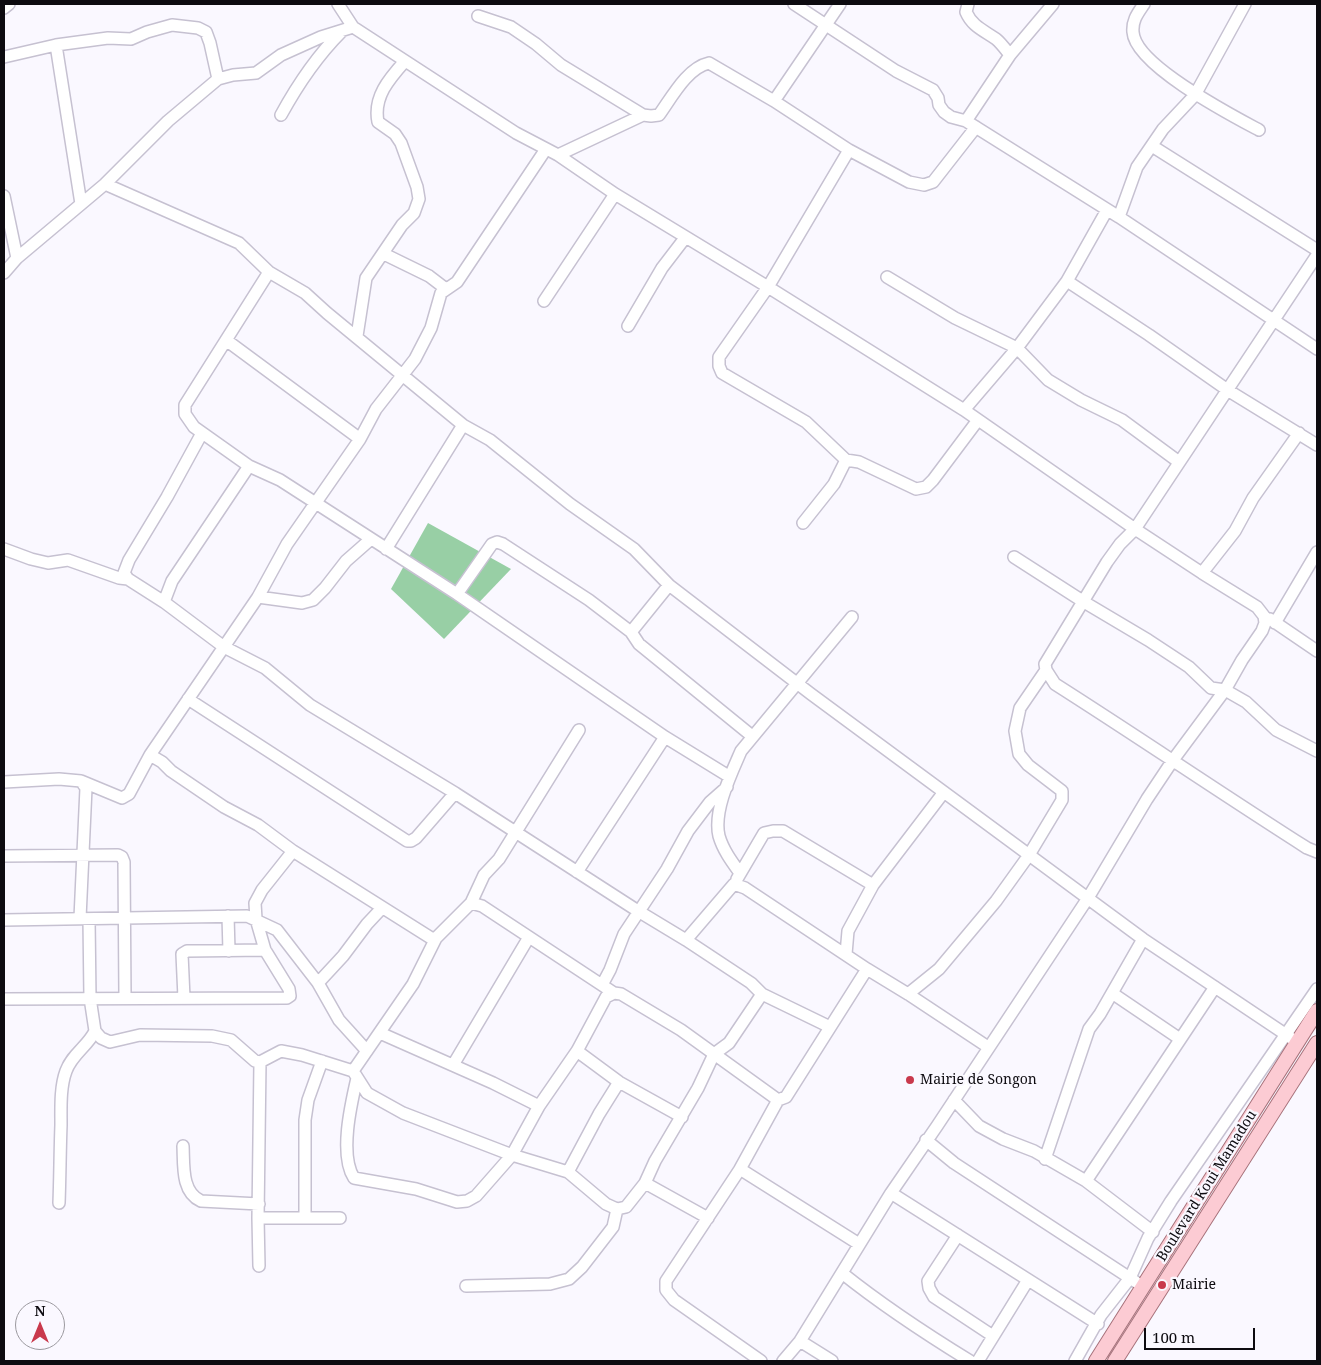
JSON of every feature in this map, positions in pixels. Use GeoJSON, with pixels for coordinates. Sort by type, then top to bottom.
{"type":"FeatureCollection","features":[{"type":"Feature","properties":{"kind":"main road","name":"Boulevard Koui Mamadou"},"geometry":{"type":"LineString","coordinates":[[1096,1361],[1142,1290],[1292,1038],[1312,1030],[1317,1011]]}},
{"type":"Feature","properties":{"kind":"main road","name":"Boulevard Koui Mamadou"},"geometry":{"type":"LineString","coordinates":[[1120,1358],[1317,1043]]}},
{"type":"Feature","properties":{"kind":"street"},"geometry":{"type":"LineString","coordinates":[[4,8],[9,4]]}},
{"type":"Feature","properties":{"kind":"street"},"geometry":{"type":"LineString","coordinates":[[338,4],[348,29],[405,61],[516,133],[558,155],[685,238],[768,287],[964,410],[1135,529],[1257,607],[1264,616],[1317,651]]}},
{"type":"Feature","properties":{"kind":"street"},"geometry":{"type":"LineString","coordinates":[[794,4],[896,71],[933,90],[938,98],[939,105],[951,118],[971,124],[1119,217],[1317,349]]}},
{"type":"Feature","properties":{"kind":"street"},"geometry":{"type":"LineString","coordinates":[[774,101],[840,4]]}},
{"type":"Feature","properties":{"kind":"street"},"geometry":{"type":"LineString","coordinates":[[968,4],[966,12],[969,20],[980,30],[997,40],[1010,55]]}},
{"type":"Feature","properties":{"kind":"street"},"geometry":{"type":"LineString","coordinates":[[478,16],[511,26],[561,65],[643,115],[659,115],[686,78],[700,65],[709,63],[774,101],[849,150],[909,182],[924,185],[933,182],[971,124],[1010,55],[1053,4]]}},
{"type":"Feature","properties":{"kind":"street"},"geometry":{"type":"LineString","coordinates":[[1144,4],[1135,17],[1133,33],[1138,45],[1152,62],[1195,95],[1258,130]]}},
{"type":"Feature","properties":{"kind":"street"},"geometry":{"type":"LineString","coordinates":[[1119,217],[1137,167],[1163,129],[1195,95],[1245,4]]}},
{"type":"Feature","properties":{"kind":"street"},"geometry":{"type":"LineString","coordinates":[[4,56],[56,45],[108,38],[131,39],[172,25],[198,28],[206,32],[218,79]]}},
{"type":"Feature","properties":{"kind":"street"},"geometry":{"type":"LineString","coordinates":[[4,273],[17,258],[106,184],[168,121],[218,79],[233,75],[256,73],[281,55],[321,37],[348,29]]}},
{"type":"Feature","properties":{"kind":"street"},"geometry":{"type":"LineString","coordinates":[[281,114],[297,84],[324,49],[348,29]]}},
{"type":"Feature","properties":{"kind":"street"},"geometry":{"type":"LineString","coordinates":[[56,45],[81,204]]}},
{"type":"Feature","properties":{"kind":"street"},"geometry":{"type":"LineString","coordinates":[[357,336],[366,278],[402,225],[414,213],[419,199],[417,187],[401,143],[395,134],[378,122],[376,111],[378,100],[388,80],[405,61]]}},
{"type":"Feature","properties":{"kind":"street"},"geometry":{"type":"LineString","coordinates":[[558,155],[643,115]]}},
{"type":"Feature","properties":{"kind":"street"},"geometry":{"type":"LineString","coordinates":[[1152,146],[1317,250]]}},
{"type":"Feature","properties":{"kind":"street"},"geometry":{"type":"LineString","coordinates":[[4,782],[59,779],[80,781],[122,798],[129,794],[150,755],[258,597],[287,544],[360,439],[376,409],[415,359],[431,328],[441,293],[457,282],[546,149]]}},
{"type":"Feature","properties":{"kind":"street"},"geometry":{"type":"LineString","coordinates":[[849,150],[768,287],[719,357],[719,366],[722,373],[806,422],[846,460],[859,462],[916,489],[926,487],[978,420]]}},
{"type":"Feature","properties":{"kind":"street"},"geometry":{"type":"LineString","coordinates":[[106,184],[198,223],[239,243],[269,272],[305,293],[463,426],[490,440],[570,504],[634,549],[670,585],[798,683],[1143,939],[1292,1038]]}},
{"type":"Feature","properties":{"kind":"street"},"geometry":{"type":"LineString","coordinates":[[544,301],[615,194]]}},
{"type":"Feature","properties":{"kind":"street"},"geometry":{"type":"LineString","coordinates":[[4,196],[17,258]]}},
{"type":"Feature","properties":{"kind":"street"},"geometry":{"type":"LineString","coordinates":[[964,410],[1017,348],[1067,281],[1107,210]]}},
{"type":"Feature","properties":{"kind":"street"},"geometry":{"type":"LineString","coordinates":[[628,326],[662,268],[685,238]]}},
{"type":"Feature","properties":{"kind":"street"},"geometry":{"type":"LineString","coordinates":[[384,254],[429,276],[446,289]]}},
{"type":"Feature","properties":{"kind":"street"},"geometry":{"type":"LineString","coordinates":[[1317,255],[1135,529],[1120,544],[1107,562],[1045,664],[1046,670],[1055,684],[1238,804],[1307,848],[1317,852]]}},
{"type":"Feature","properties":{"kind":"street"},"geometry":{"type":"LineString","coordinates":[[269,272],[185,405],[185,414],[194,427],[249,466],[280,480],[457,594],[729,782]]}},
{"type":"Feature","properties":{"kind":"street"},"geometry":{"type":"LineString","coordinates":[[886,277],[955,318],[1017,348],[1048,380],[1081,400],[1122,420],[1179,462]]}},
{"type":"Feature","properties":{"kind":"street"},"geometry":{"type":"LineString","coordinates":[[1067,281],[1149,335],[1228,391],[1317,445]]}},
{"type":"Feature","properties":{"kind":"street"},"geometry":{"type":"LineString","coordinates":[[226,340],[360,439]]}},
{"type":"Feature","properties":{"kind":"street"},"geometry":{"type":"LineString","coordinates":[[386,549],[463,426]]}},
{"type":"Feature","properties":{"kind":"street"},"geometry":{"type":"LineString","coordinates":[[202,433],[167,497],[129,560],[124,573],[128,579],[164,602],[224,647],[265,668],[310,705],[456,793],[686,940],[751,983],[762,994],[830,1027]]}},
{"type":"Feature","properties":{"kind":"street"},"geometry":{"type":"LineString","coordinates":[[1202,573],[1235,530],[1253,498],[1299,433]]}},
{"type":"Feature","properties":{"kind":"street"},"geometry":{"type":"LineString","coordinates":[[802,523],[834,484],[846,460]]}},
{"type":"Feature","properties":{"kind":"street"},"geometry":{"type":"LineString","coordinates":[[164,602],[172,581],[249,466]]}},
{"type":"Feature","properties":{"kind":"street"},"geometry":{"type":"LineString","coordinates":[[258,597],[302,602],[312,600],[325,588],[346,561],[371,539]]}},
{"type":"Feature","properties":{"kind":"street"},"geometry":{"type":"LineString","coordinates":[[457,594],[492,544],[497,542],[503,544],[589,600],[631,632],[639,644],[752,736]]}},
{"type":"Feature","properties":{"kind":"street"},"geometry":{"type":"LineString","coordinates":[[4,549],[31,560],[48,563],[68,560],[119,578],[128,579]]}},
{"type":"Feature","properties":{"kind":"street"},"geometry":{"type":"LineString","coordinates":[[1275,623],[1317,552]]}},
{"type":"Feature","properties":{"kind":"street"},"geometry":{"type":"LineString","coordinates":[[1014,557],[1189,666],[1211,688],[1225,690],[1246,702],[1276,730],[1317,751]]}},
{"type":"Feature","properties":{"kind":"street"},"geometry":{"type":"LineString","coordinates":[[631,632],[670,585]]}},
{"type":"Feature","properties":{"kind":"street"},"geometry":{"type":"LineString","coordinates":[[783,1361],[800,1341],[891,1193],[1088,898],[1146,799],[1225,690],[1242,660],[1262,631],[1265,623],[1264,616]]}},
{"type":"Feature","properties":{"kind":"street"},"geometry":{"type":"LineString","coordinates":[[740,873],[725,851],[719,836],[718,818],[741,751],[852,617]]}},
{"type":"Feature","properties":{"kind":"street"},"geometry":{"type":"LineString","coordinates":[[908,994],[939,969],[996,900],[1029,855],[1062,800],[1062,791],[1028,765],[1019,754],[1014,731],[1020,708],[1046,670]]}},
{"type":"Feature","properties":{"kind":"street"},"geometry":{"type":"LineString","coordinates":[[188,700],[407,841],[416,838],[456,793]]}},
{"type":"Feature","properties":{"kind":"street"},"geometry":{"type":"LineString","coordinates":[[579,730],[499,859],[484,875],[471,903],[436,938],[413,984],[367,1051],[355,1075],[350,1108],[347,1149],[350,1171],[354,1178],[416,1189],[457,1202],[467,1201],[476,1196],[512,1155],[540,1106],[578,1051],[606,997],[614,993]]}},
{"type":"Feature","properties":{"kind":"street"},"geometry":{"type":"LineString","coordinates":[[577,872],[665,737]]}},
{"type":"Feature","properties":{"kind":"street"},"geometry":{"type":"LineString","coordinates":[[150,755],[224,807],[258,825],[293,851],[382,908],[431,938],[436,938]]}},
{"type":"Feature","properties":{"kind":"street"},"geometry":{"type":"LineString","coordinates":[[59,1203],[61,1097],[65,1072],[70,1061],[80,1049],[91,1041],[95,1031],[90,998],[84,918],[82,854],[86,788],[80,781]]}},
{"type":"Feature","properties":{"kind":"street"},"geometry":{"type":"LineString","coordinates":[[602,985],[624,934],[667,869],[688,831],[710,802],[729,782]]}},
{"type":"Feature","properties":{"kind":"street"},"geometry":{"type":"LineString","coordinates":[[846,954],[848,931],[873,885],[944,792]]}},
{"type":"Feature","properties":{"kind":"street"},"geometry":{"type":"LineString","coordinates":[[686,940],[734,884],[764,833],[783,831],[873,885]]}},
{"type":"Feature","properties":{"kind":"street"},"geometry":{"type":"LineString","coordinates":[[4,999],[287,998],[290,996],[289,989],[265,950],[256,919],[255,904],[262,890],[293,851]]}},
{"type":"Feature","properties":{"kind":"street"},"geometry":{"type":"LineString","coordinates":[[4,856],[82,854],[118,855],[122,857],[124,862],[125,998]]}},
{"type":"Feature","properties":{"kind":"street"},"geometry":{"type":"LineString","coordinates":[[734,884],[745,888],[988,1047]]}},
{"type":"Feature","properties":{"kind":"street"},"geometry":{"type":"LineString","coordinates":[[471,903],[482,906],[614,993],[621,994],[681,1030],[778,1100]]}},
{"type":"Feature","properties":{"kind":"street"},"geometry":{"type":"LineString","coordinates":[[318,984],[382,908]]}},
{"type":"Feature","properties":{"kind":"street"},"geometry":{"type":"LineString","coordinates":[[228,916],[228,951]]}},
{"type":"Feature","properties":{"kind":"street"},"geometry":{"type":"LineString","coordinates":[[4,920],[228,916],[247,916],[256,919],[277,930],[318,984],[339,1020],[367,1051]]}},
{"type":"Feature","properties":{"kind":"street"},"geometry":{"type":"LineString","coordinates":[[453,1064],[529,937]]}},
{"type":"Feature","properties":{"kind":"street"},"geometry":{"type":"LineString","coordinates":[[1045,1159],[1089,1029],[1143,939]]}},
{"type":"Feature","properties":{"kind":"street"},"geometry":{"type":"LineString","coordinates":[[184,998],[182,954],[186,952],[265,950]]}},
{"type":"Feature","properties":{"kind":"street"},"geometry":{"type":"LineString","coordinates":[[762,1361],[674,1300],[666,1290],[666,1282],[740,1169],[778,1100],[786,1096],[867,969]]}},
{"type":"Feature","properties":{"kind":"street"},"geometry":{"type":"LineString","coordinates":[[1086,1181],[1215,987]]}},
{"type":"Feature","properties":{"kind":"street"},"geometry":{"type":"LineString","coordinates":[[1075,1361],[1098,1324],[1101,1315],[1128,1281],[1148,1238],[1176,1193],[1292,1038],[1317,989]]}},
{"type":"Feature","properties":{"kind":"street"},"geometry":{"type":"LineString","coordinates":[[1112,993],[1180,1039]]}},
{"type":"Feature","properties":{"kind":"street"},"geometry":{"type":"LineString","coordinates":[[95,1031],[101,1038],[110,1042],[140,1035],[212,1036],[231,1040],[255,1061],[260,1062],[281,1051],[322,1061],[355,1075],[367,1094],[403,1112],[512,1155],[568,1172],[606,1204],[617,1208],[626,1207],[645,1183],[655,1161],[698,1088],[714,1054],[729,1042],[762,994]]}},
{"type":"Feature","properties":{"kind":"street"},"geometry":{"type":"LineString","coordinates":[[380,1033],[453,1064],[540,1106]]}},
{"type":"Feature","properties":{"kind":"street"},"geometry":{"type":"LineString","coordinates":[[578,1051],[619,1082],[682,1117]]}},
{"type":"Feature","properties":{"kind":"street"},"geometry":{"type":"LineString","coordinates":[[305,1218],[305,1120],[308,1100],[322,1061]]}},
{"type":"Feature","properties":{"kind":"street"},"geometry":{"type":"LineString","coordinates":[[259,1266],[260,1062]]}},
{"type":"Feature","properties":{"kind":"street"},"geometry":{"type":"LineString","coordinates":[[568,1172],[599,1114],[619,1082]]}},
{"type":"Feature","properties":{"kind":"street"},"geometry":{"type":"LineString","coordinates":[[954,1100],[979,1126],[1003,1139],[1034,1151],[1086,1181],[1153,1232]]}},
{"type":"Feature","properties":{"kind":"street"},"geometry":{"type":"LineString","coordinates":[[924,1144],[1142,1290]]}},
{"type":"Feature","properties":{"kind":"street"},"geometry":{"type":"LineString","coordinates":[[183,1146],[185,1177],[189,1192],[194,1198],[201,1201],[259,1204]]}},
{"type":"Feature","properties":{"kind":"street"},"geometry":{"type":"LineString","coordinates":[[740,1169],[859,1244]]}},
{"type":"Feature","properties":{"kind":"street"},"geometry":{"type":"LineString","coordinates":[[645,1183],[708,1218]]}},
{"type":"Feature","properties":{"kind":"street"},"geometry":{"type":"LineString","coordinates":[[891,1193],[1098,1324]]}},
{"type":"Feature","properties":{"kind":"street"},"geometry":{"type":"LineString","coordinates":[[466,1286],[550,1284],[569,1279],[582,1267],[613,1227],[617,1208]]}},
{"type":"Feature","properties":{"kind":"street"},"geometry":{"type":"LineString","coordinates":[[258,1218],[340,1218]]}},
{"type":"Feature","properties":{"kind":"street"},"geometry":{"type":"LineString","coordinates":[[958,1235],[928,1281],[929,1288],[934,1297],[993,1336]]}},
{"type":"Feature","properties":{"kind":"street"},"geometry":{"type":"LineString","coordinates":[[842,1273],[911,1324],[970,1361]]}},
{"type":"Feature","properties":{"kind":"street"},"geometry":{"type":"LineString","coordinates":[[978,1361],[1028,1280]]}},
{"type":"Feature","properties":{"kind":"street"},"geometry":{"type":"LineString","coordinates":[[800,1341],[832,1361]]}},
{"type":"Feature","properties":{"kind":"green space"},"geometry":{"type":"Polygon","coordinates":[[[428,523],[511,569],[444,639],[391,589],[428,523]]]}},
{"type":"Feature","properties":{"kind":"place","name":"Mairie de Songon"},"geometry":{"type":"Point","coordinates":[910,1080]}},
{"type":"Feature","properties":{"kind":"place","name":"Mairie"},"geometry":{"type":"Point","coordinates":[1162,1285]}}]}
